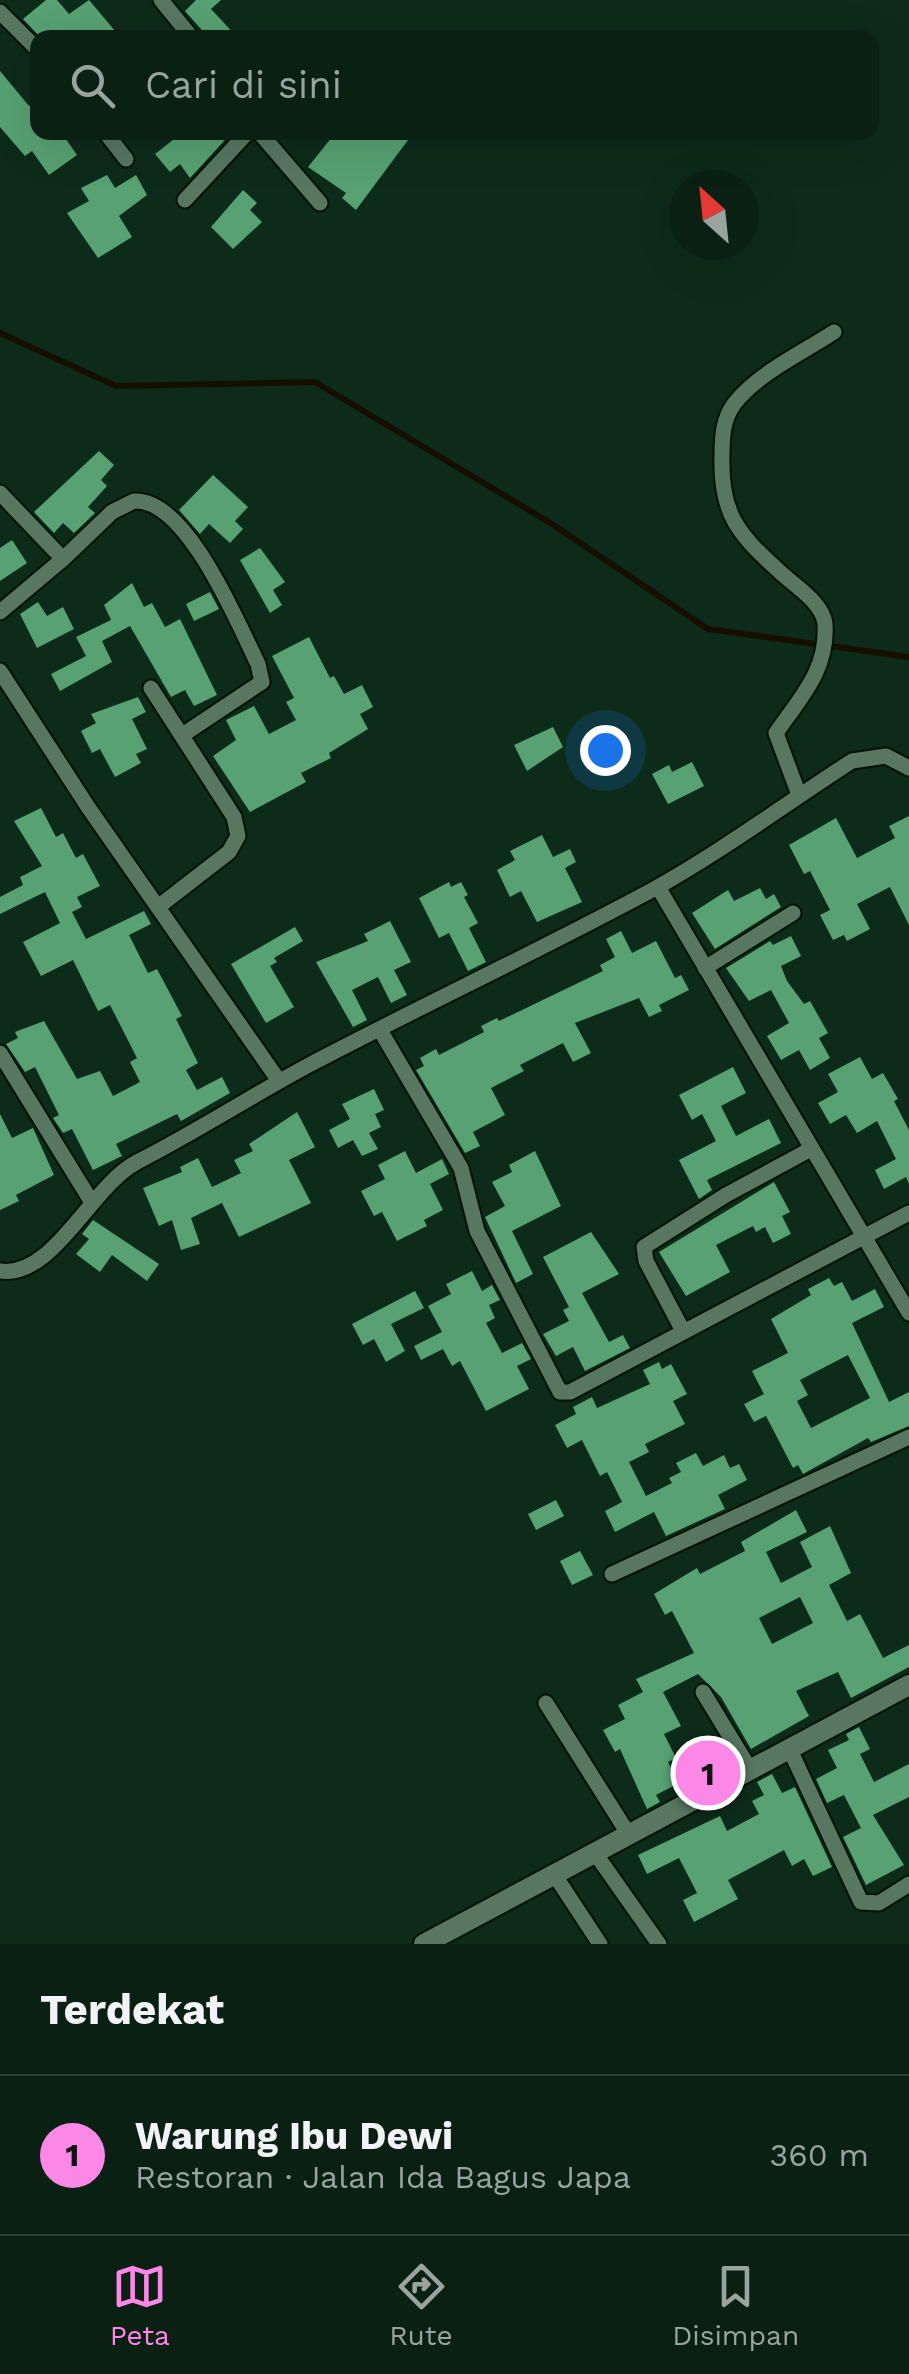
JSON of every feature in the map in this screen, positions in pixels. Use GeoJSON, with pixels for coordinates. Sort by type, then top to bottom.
{"type":"FeatureCollection","features":[{"type":"Feature","properties":{"kind":"street"},"geometry":{"type":"LineString","coordinates":[[161,0],[185,30]]}},
{"type":"Feature","properties":{"kind":"street"},"geometry":{"type":"LineString","coordinates":[[0,12],[30,42]]}},
{"type":"Feature","properties":{"kind":"street"},"geometry":{"type":"LineString","coordinates":[[112,140],[126,159]]}},
{"type":"Feature","properties":{"kind":"street"},"geometry":{"type":"LineString","coordinates":[[185,200],[241,140]]}},
{"type":"Feature","properties":{"kind":"street"},"geometry":{"type":"LineString","coordinates":[[265,140],[320,204]]}},
{"type":"Feature","properties":{"kind":"street"},"geometry":{"type":"LineString","coordinates":[[798,796],[776,733],[810,690],[821,656],[825,624],[818,606],[742,533],[727,512],[721,483],[723,428],[734,404],[774,370],[834,332]]}},
{"type":"Feature","properties":{"kind":"street"},"geometry":{"type":"LineString","coordinates":[[0,492],[62,559]]}},
{"type":"Feature","properties":{"kind":"street"},"geometry":{"type":"LineString","coordinates":[[0,612],[112,512],[134,501],[154,508],[197,546],[258,664],[262,682],[184,734]]}},
{"type":"Feature","properties":{"kind":"street"},"geometry":{"type":"LineString","coordinates":[[0,671],[278,1081]]}},
{"type":"Feature","properties":{"kind":"street"},"geometry":{"type":"LineString","coordinates":[[152,688],[234,817],[238,836],[229,852],[158,907]]}},
{"type":"Feature","properties":{"kind":"street"},"geometry":{"type":"LineString","coordinates":[[0,1271],[19,1271],[45,1257],[91,1201],[128,1166],[208,1126],[278,1081],[658,887],[864,756],[904,764]]}},
{"type":"Feature","properties":{"kind":"street"},"geometry":{"type":"LineString","coordinates":[[658,887],[909,1313]]}},
{"type":"Feature","properties":{"kind":"street"},"geometry":{"type":"LineString","coordinates":[[705,968],[793,912]]}},
{"type":"Feature","properties":{"kind":"street"},"geometry":{"type":"LineString","coordinates":[[380,1030],[461,1168],[477,1232],[560,1392],[570,1392],[909,1213]]}},
{"type":"Feature","properties":{"kind":"street"},"geometry":{"type":"LineString","coordinates":[[0,1053],[91,1201]]}},
{"type":"Feature","properties":{"kind":"street"},"geometry":{"type":"LineString","coordinates":[[683,1331],[646,1261],[644,1247],[726,1195],[811,1149]]}},
{"type":"Feature","properties":{"kind":"street"},"geometry":{"type":"LineString","coordinates":[[612,1574],[909,1437]]}},
{"type":"Feature","properties":{"kind":"street"},"geometry":{"type":"LineString","coordinates":[[424,1944],[909,1685]]}},
{"type":"Feature","properties":{"kind":"street"},"geometry":{"type":"LineString","coordinates":[[703,1692],[751,1771]]}},
{"type":"Feature","properties":{"kind":"street"},"geometry":{"type":"LineString","coordinates":[[546,1703],[630,1835]]}},
{"type":"Feature","properties":{"kind":"street"},"geometry":{"type":"LineString","coordinates":[[790,1750],[862,1902],[879,1903],[909,1884]]}},
{"type":"Feature","properties":{"kind":"street"},"geometry":{"type":"LineString","coordinates":[[595,1852],[659,1944]]}},
{"type":"Feature","properties":{"kind":"street"},"geometry":{"type":"LineString","coordinates":[[554,1874],[600,1944]]}},
{"type":"Feature","properties":{"kind":"building"},"geometry":{"type":"Polygon","coordinates":[[[46,0],[57,0],[69,14],[89,0],[114,30],[33,30],[23,19],[46,0]]]}},
{"type":"Feature","properties":{"kind":"building"},"geometry":{"type":"Polygon","coordinates":[[[196,0],[221,0],[211,9],[231,30],[202,30],[185,11],[196,0]]]}},
{"type":"Feature","properties":{"kind":"building"},"geometry":{"type":"Polygon","coordinates":[[[0,71],[30,105],[30,140],[67,140],[77,155],[49,175],[32,151],[25,156],[0,127],[0,71]]]}},
{"type":"Feature","properties":{"kind":"building"},"geometry":{"type":"Polygon","coordinates":[[[173,140],[224,141],[190,178],[180,164],[170,172],[155,154],[173,140]]]}},
{"type":"Feature","properties":{"kind":"building"},"geometry":{"type":"Polygon","coordinates":[[[330,140],[408,140],[356,210],[342,198],[346,193],[308,167],[330,140]]]}},
{"type":"Feature","properties":{"kind":"building"},"geometry":{"type":"Polygon","coordinates":[[[107,175],[115,188],[136,175],[147,195],[119,216],[132,237],[98,258],[67,213],[89,201],[81,188],[107,175]]]}},
{"type":"Feature","properties":{"kind":"building"},"geometry":{"type":"Polygon","coordinates":[[[243,190],[257,203],[250,210],[262,222],[233,249],[211,227],[243,190]]]}},
{"type":"Feature","properties":{"kind":"building"},"geometry":{"type":"Polygon","coordinates":[[[99,451],[114,465],[101,480],[107,486],[88,507],[95,513],[74,533],[63,523],[54,533],[34,512],[99,451]]]}},
{"type":"Feature","properties":{"kind":"building"},"geometry":{"type":"Polygon","coordinates":[[[213,475],[248,507],[235,521],[243,529],[230,543],[209,524],[200,534],[179,510],[213,475]]]}},
{"type":"Feature","properties":{"kind":"building"},"geometry":{"type":"Polygon","coordinates":[[[12,540],[27,563],[0,581],[0,548],[12,540]]]}},
{"type":"Feature","properties":{"kind":"building"},"geometry":{"type":"Polygon","coordinates":[[[260,548],[285,582],[273,590],[282,605],[270,613],[240,560],[260,548]]]}},
{"type":"Feature","properties":{"kind":"building"},"geometry":{"type":"Polygon","coordinates":[[[132,583],[144,607],[152,603],[165,627],[180,619],[217,695],[194,706],[185,690],[171,697],[130,626],[102,641],[112,662],[60,691],[51,674],[86,656],[76,637],[111,620],[104,605],[132,583]]]}},
{"type":"Feature","properties":{"kind":"building"},"geometry":{"type":"Polygon","coordinates":[[[210,592],[219,609],[194,621],[186,604],[210,592]]]}},
{"type":"Feature","properties":{"kind":"building"},"geometry":{"type":"Polygon","coordinates":[[[38,602],[47,616],[63,607],[74,629],[37,648],[20,614],[38,602]]]}},
{"type":"Feature","properties":{"kind":"building"},"geometry":{"type":"Polygon","coordinates":[[[309,637],[330,678],[334,676],[344,694],[362,685],[373,707],[360,714],[368,729],[329,753],[331,758],[301,773],[306,782],[250,812],[213,756],[236,740],[226,720],[254,706],[269,734],[296,720],[286,702],[294,698],[272,656],[309,637]]]}},
{"type":"Feature","properties":{"kind":"building"},"geometry":{"type":"Polygon","coordinates":[[[138,697],[146,712],[132,719],[147,749],[136,754],[141,763],[115,777],[100,749],[92,753],[81,731],[96,723],[91,714],[138,697]]]}},
{"type":"Feature","properties":{"kind":"building"},"geometry":{"type":"Polygon","coordinates":[[[553,727],[563,747],[527,771],[514,745],[553,727]]]}},
{"type":"Feature","properties":{"kind":"building"},"geometry":{"type":"Polygon","coordinates":[[[692,762],[704,786],[668,804],[652,774],[669,765],[672,772],[692,762]]]}},
{"type":"Feature","properties":{"kind":"building"},"geometry":{"type":"Polygon","coordinates":[[[41,808],[56,837],[63,833],[76,858],[83,854],[100,886],[77,897],[82,907],[72,912],[86,939],[144,911],[151,924],[129,935],[148,973],[157,969],[182,1016],[176,1019],[198,1063],[186,1070],[197,1090],[222,1077],[230,1093],[181,1121],[177,1114],[116,1144],[122,1156],[93,1170],[72,1129],[63,1133],[53,1118],[59,1115],[35,1067],[25,1072],[6,1044],[18,1038],[15,1032],[44,1021],[77,1079],[100,1071],[113,1096],[140,1082],[130,1062],[137,1058],[110,1005],[98,1011],[73,960],[41,976],[23,942],[60,923],[45,892],[0,914],[0,897],[23,885],[20,877],[42,866],[14,821],[41,808]]]}},
{"type":"Feature","properties":{"kind":"building"},"geometry":{"type":"Polygon","coordinates":[[[909,816],[909,925],[890,887],[857,904],[870,929],[847,941],[844,935],[833,940],[820,915],[830,910],[810,871],[804,874],[789,845],[836,818],[857,858],[895,838],[889,826],[909,816]]]}},
{"type":"Feature","properties":{"kind":"building"},"geometry":{"type":"Polygon","coordinates":[[[542,835],[553,857],[570,849],[576,862],[565,868],[582,902],[537,922],[521,891],[510,897],[497,870],[515,860],[510,851],[542,835]]]}},
{"type":"Feature","properties":{"kind":"building"},"geometry":{"type":"Polygon","coordinates":[[[449,882],[451,887],[461,882],[478,923],[469,928],[486,962],[468,971],[449,933],[439,938],[419,898],[449,882]]]}},
{"type":"Feature","properties":{"kind":"building"},"geometry":{"type":"Polygon","coordinates":[[[760,888],[766,899],[774,894],[781,907],[715,949],[692,913],[728,890],[734,901],[760,888]]]}},
{"type":"Feature","properties":{"kind":"building"},"geometry":{"type":"Polygon","coordinates":[[[390,921],[411,962],[394,970],[407,995],[391,1003],[378,977],[352,990],[367,1020],[353,1027],[316,962],[368,941],[364,934],[390,921]]]}},
{"type":"Feature","properties":{"kind":"building"},"geometry":{"type":"Polygon","coordinates":[[[295,927],[303,941],[274,958],[277,962],[270,966],[294,1007],[266,1023],[231,964],[295,927]]]}},
{"type":"Feature","properties":{"kind":"building"},"geometry":{"type":"Polygon","coordinates":[[[621,931],[632,953],[656,941],[675,978],[681,975],[689,990],[659,1005],[662,1011],[649,1017],[639,998],[575,1023],[591,1053],[573,1062],[563,1043],[520,1065],[524,1071],[491,1088],[505,1115],[473,1132],[480,1146],[465,1153],[416,1070],[424,1066],[420,1058],[436,1049],[439,1055],[484,1032],[481,1026],[603,971],[600,965],[615,957],[606,939],[621,931]]]}},
{"type":"Feature","properties":{"kind":"building"},"geometry":{"type":"Polygon","coordinates":[[[791,936],[801,956],[781,966],[787,981],[804,1004],[810,1001],[828,1033],[819,1038],[830,1058],[810,1070],[799,1050],[781,1060],[767,1036],[789,1023],[771,990],[749,1001],[726,968],[770,941],[773,945],[791,936]]]}},
{"type":"Feature","properties":{"kind":"building"},"geometry":{"type":"Polygon","coordinates":[[[860,1057],[872,1079],[883,1073],[898,1099],[894,1101],[909,1130],[909,1184],[906,1177],[884,1189],[875,1170],[896,1159],[877,1121],[857,1133],[846,1115],[830,1124],[818,1103],[838,1092],[828,1074],[860,1057]]]}},
{"type":"Feature","properties":{"kind":"building"},"geometry":{"type":"Polygon","coordinates":[[[733,1067],[746,1093],[721,1106],[736,1136],[769,1119],[781,1143],[707,1180],[712,1190],[699,1199],[679,1160],[716,1141],[702,1114],[692,1120],[679,1095],[733,1067]]]}},
{"type":"Feature","properties":{"kind":"building"},"geometry":{"type":"Polygon","coordinates":[[[374,1089],[384,1110],[375,1114],[381,1127],[369,1133],[378,1149],[362,1156],[353,1140],[338,1148],[329,1130],[350,1119],[342,1104],[374,1089]]]}},
{"type":"Feature","properties":{"kind":"building"},"geometry":{"type":"Polygon","coordinates":[[[297,1112],[315,1147],[289,1160],[311,1203],[239,1237],[222,1203],[191,1218],[200,1244],[181,1250],[172,1220],[159,1226],[143,1188],[182,1172],[180,1167],[198,1158],[212,1187],[241,1173],[234,1160],[253,1151],[249,1144],[297,1112]]]}},
{"type":"Feature","properties":{"kind":"building"},"geometry":{"type":"Polygon","coordinates":[[[0,1114],[12,1138],[33,1128],[54,1175],[16,1195],[19,1201],[0,1210],[0,1114]]]}},
{"type":"Feature","properties":{"kind":"building"},"geometry":{"type":"Polygon","coordinates":[[[405,1151],[416,1173],[442,1159],[449,1174],[430,1184],[443,1210],[424,1220],[427,1226],[397,1241],[382,1212],[374,1216],[361,1191],[385,1179],[378,1165],[405,1151]]]}},
{"type":"Feature","properties":{"kind":"building"},"geometry":{"type":"Polygon","coordinates":[[[535,1151],[561,1206],[512,1231],[533,1274],[516,1283],[485,1217],[505,1206],[492,1182],[512,1172],[509,1165],[535,1151]]]}},
{"type":"Feature","properties":{"kind":"building"},"geometry":{"type":"Polygon","coordinates":[[[774,1182],[790,1212],[782,1216],[791,1234],[773,1243],[765,1227],[756,1232],[753,1226],[716,1245],[730,1272],[686,1296],[659,1252],[774,1182]]]}},
{"type":"Feature","properties":{"kind":"building"},"geometry":{"type":"Polygon","coordinates":[[[93,1220],[159,1264],[147,1281],[112,1255],[100,1272],[76,1254],[89,1239],[82,1234],[93,1220]]]}},
{"type":"Feature","properties":{"kind":"building"},"geometry":{"type":"Polygon","coordinates":[[[591,1232],[619,1274],[582,1293],[609,1342],[623,1335],[630,1348],[585,1371],[573,1347],[556,1356],[543,1334],[569,1321],[563,1310],[569,1307],[543,1257],[591,1232]]]}},
{"type":"Feature","properties":{"kind":"building"},"geometry":{"type":"Polygon","coordinates":[[[472,1271],[482,1291],[492,1285],[500,1300],[489,1305],[495,1318],[486,1323],[502,1353],[522,1343],[531,1359],[517,1366],[529,1389],[486,1411],[460,1361],[452,1366],[443,1349],[421,1360],[414,1346],[442,1332],[428,1306],[451,1294],[446,1284],[472,1271]]]}},
{"type":"Feature","properties":{"kind":"building"},"geometry":{"type":"Polygon","coordinates":[[[829,1278],[834,1286],[842,1282],[852,1301],[875,1289],[884,1307],[852,1323],[889,1402],[909,1392],[909,1426],[871,1442],[868,1438],[803,1474],[798,1465],[793,1468],[766,1416],[754,1422],[744,1404],[764,1394],[752,1371],[788,1353],[771,1319],[811,1295],[808,1289],[829,1278]],[[848,1355],[800,1380],[808,1395],[797,1401],[811,1428],[870,1398],[848,1355]]]}},
{"type":"Feature","properties":{"kind":"building"},"geometry":{"type":"Polygon","coordinates":[[[415,1291],[424,1308],[391,1324],[405,1351],[386,1362],[374,1339],[363,1345],[352,1324],[415,1291]]]}},
{"type":"Feature","properties":{"kind":"building"},"geometry":{"type":"Polygon","coordinates":[[[659,1362],[662,1369],[671,1364],[687,1394],[673,1401],[685,1424],[645,1444],[649,1452],[629,1462],[646,1496],[672,1483],[669,1478],[681,1472],[676,1463],[696,1453],[703,1466],[724,1455],[730,1468],[739,1464],[747,1480],[718,1495],[725,1509],[666,1536],[654,1512],[615,1532],[605,1511],[622,1502],[607,1472],[600,1476],[582,1440],[567,1448],[555,1425],[576,1414],[573,1407],[592,1397],[597,1408],[650,1384],[643,1370],[659,1362]]]}},
{"type":"Feature","properties":{"kind":"building"},"geometry":{"type":"Polygon","coordinates":[[[556,1500],[564,1516],[536,1530],[528,1514],[556,1500]]]}},
{"type":"Feature","properties":{"kind":"building"},"geometry":{"type":"Polygon","coordinates":[[[796,1510],[807,1532],[766,1552],[781,1583],[812,1567],[800,1542],[830,1526],[851,1573],[829,1585],[847,1621],[860,1614],[883,1658],[909,1645],[909,1667],[851,1698],[838,1672],[796,1691],[809,1716],[751,1749],[721,1697],[698,1674],[663,1692],[681,1726],[664,1734],[676,1758],[668,1762],[679,1783],[656,1795],[660,1802],[647,1809],[620,1749],[615,1752],[603,1730],[625,1719],[618,1705],[643,1692],[636,1679],[694,1653],[672,1611],[665,1615],[654,1594],[697,1568],[700,1574],[745,1551],[741,1542],[796,1510]],[[800,1597],[759,1618],[772,1644],[813,1623],[800,1597]]]}},
{"type":"Feature","properties":{"kind":"building"},"geometry":{"type":"Polygon","coordinates":[[[580,1551],[593,1575],[572,1585],[560,1561],[580,1551]]]}},
{"type":"Feature","properties":{"kind":"building"},"geometry":{"type":"Polygon","coordinates":[[[859,1727],[870,1749],[860,1754],[874,1782],[909,1764],[909,1797],[873,1815],[904,1865],[866,1885],[843,1837],[861,1828],[844,1795],[827,1803],[816,1779],[837,1768],[828,1750],[849,1740],[846,1734],[859,1727]]]}},
{"type":"Feature","properties":{"kind":"building"},"geometry":{"type":"Polygon","coordinates":[[[772,1774],[782,1793],[795,1787],[832,1867],[813,1876],[804,1859],[792,1866],[784,1850],[728,1880],[738,1899],[694,1922],[683,1900],[697,1893],[679,1858],[647,1874],[638,1855],[720,1816],[727,1831],[759,1814],[752,1801],[764,1795],[757,1782],[772,1774]]]}},
{"type":"Feature","properties":{"kind":"waterway"},"geometry":{"type":"LineString","coordinates":[[0,333],[116,386],[315,382],[552,524],[708,629],[909,657]]}},
{"type":"Feature","properties":{"kind":"place","name":"Warung Ibu Dewi"},"geometry":{"type":"Point","coordinates":[708,1773]}}]}
